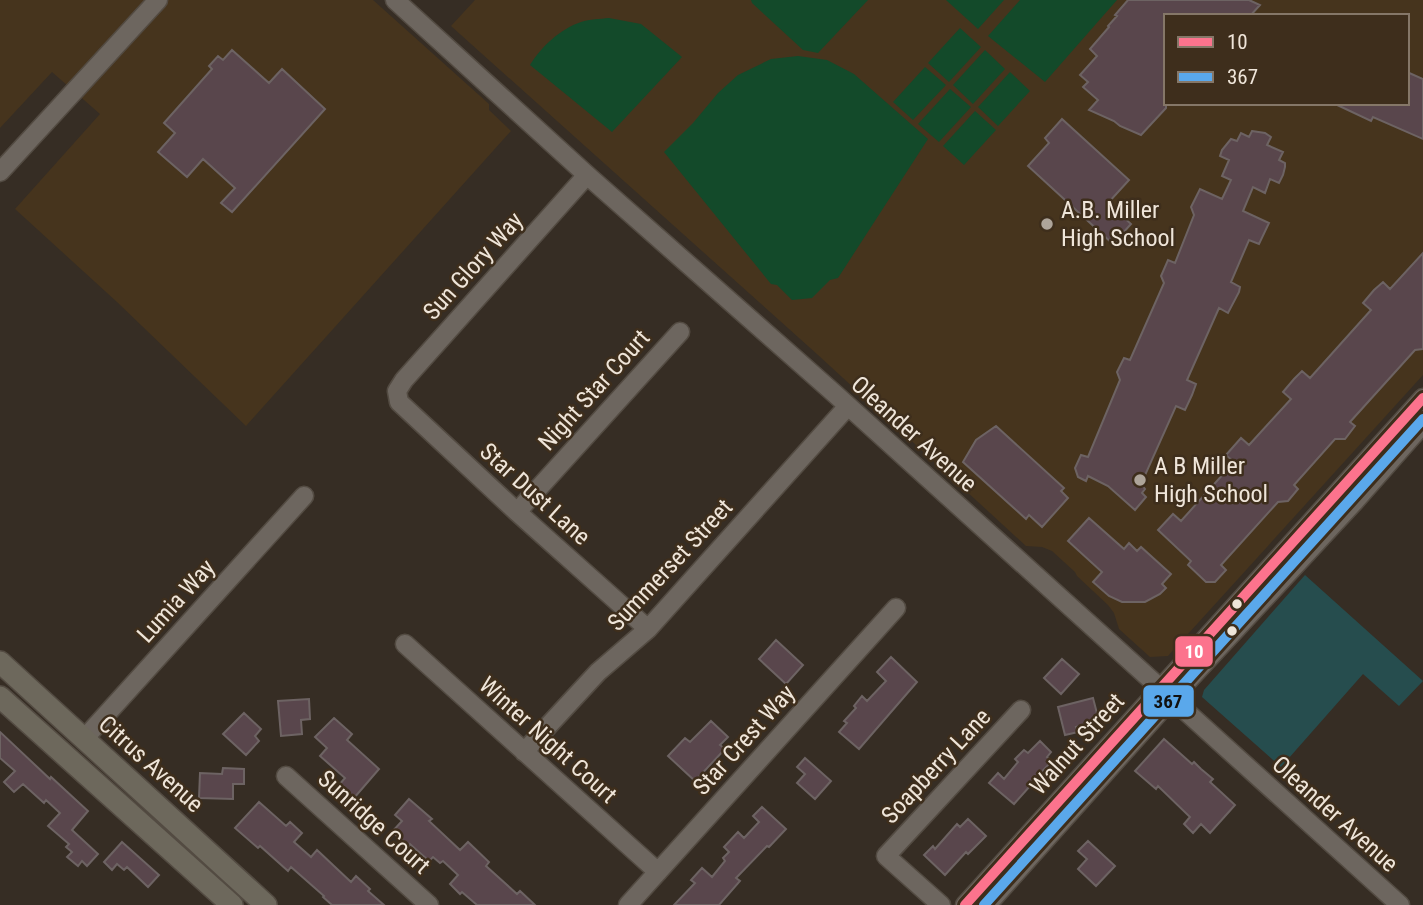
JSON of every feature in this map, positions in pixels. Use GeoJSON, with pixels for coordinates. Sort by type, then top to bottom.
{"type":"FeatureCollection","features":[{"type":"Feature","properties":{"kind":"main road","name":"Citrus Avenue"},"geometry":{"type":"LineString","coordinates":[[0,662],[266,905]]}},
{"type":"Feature","properties":{"kind":"main road","name":"Citrus Avenue"},"geometry":{"type":"LineString","coordinates":[[0,697],[232,905]]}},
{"type":"Feature","properties":{"kind":"street"},"geometry":{"type":"LineString","coordinates":[[0,172],[158,0]]}},
{"type":"Feature","properties":{"kind":"street","name":"Oleander Avenue"},"geometry":{"type":"LineString","coordinates":[[395,0],[1400,905]]}},
{"type":"Feature","properties":{"kind":"street","name":"Sun Glory Way"},"geometry":{"type":"LineString","coordinates":[[397,391],[587,175]]}},
{"type":"Feature","properties":{"kind":"street","name":"Night Star Court"},"geometry":{"type":"LineString","coordinates":[[516,512],[680,332]]}},
{"type":"Feature","properties":{"kind":"street","name":"Star Dust Lane"},"geometry":{"type":"LineString","coordinates":[[397,391],[399,402],[516,512],[648,629]]}},
{"type":"Feature","properties":{"kind":"street","name":"Walnut Street"},"geometry":{"type":"LineString","coordinates":[[987,905],[1165,694],[1423,398]]}},
{"type":"Feature","properties":{"kind":"street","name":"Summerset Street"},"geometry":{"type":"LineString","coordinates":[[524,751],[598,672],[648,629],[848,406]]}},
{"type":"Feature","properties":{"kind":"street","name":"Walnut Street"},"geometry":{"type":"LineString","coordinates":[[965,905],[1165,694],[1346,511],[1423,424]]}},
{"type":"Feature","properties":{"kind":"street","name":"Lumia Way"},"geometry":{"type":"LineString","coordinates":[[84,739],[304,496]]}},
{"type":"Feature","properties":{"kind":"street","name":"Star Crest Way"},"geometry":{"type":"LineString","coordinates":[[628,905],[896,608]]}},
{"type":"Feature","properties":{"kind":"street","name":"Winter Night Court"},"geometry":{"type":"LineString","coordinates":[[405,644],[658,872]]}},
{"type":"Feature","properties":{"kind":"street","name":"Soapberry Lane"},"geometry":{"type":"LineString","coordinates":[[941,905],[886,856],[1021,710]]}},
{"type":"Feature","properties":{"kind":"street","name":"Sunridge Court"},"geometry":{"type":"LineString","coordinates":[[286,776],[429,905]]}},
{"type":"Feature","properties":{"kind":"shaded area"},"geometry":{"type":"Polygon","coordinates":[[[0,0],[373,0],[489,104],[489,110],[511,131],[246,426],[15,209],[100,114],[52,72],[0,128],[0,0]]]}},
{"type":"Feature","properties":{"kind":"shaded area","name":"A.B. Miller High School"},"geometry":{"type":"Polygon","coordinates":[[[475,0],[1423,0],[1423,375],[1168,656],[1150,657],[1119,629],[1114,613],[1108,605],[1052,551],[1026,546],[818,355],[451,26],[475,0]]]}},
{"type":"Feature","properties":{"kind":"green space"},"geometry":{"type":"Polygon","coordinates":[[[751,0],[868,0],[818,53],[803,50],[751,0]]]}},
{"type":"Feature","properties":{"kind":"green space"},"geometry":{"type":"Polygon","coordinates":[[[946,0],[1004,0],[978,29],[946,0]]]}},
{"type":"Feature","properties":{"kind":"green space"},"geometry":{"type":"Polygon","coordinates":[[[1020,0],[1117,0],[1045,82],[988,36],[1020,0]]]}},
{"type":"Feature","properties":{"kind":"green space"},"geometry":{"type":"Polygon","coordinates":[[[609,18],[641,24],[682,57],[612,132],[530,65],[545,45],[566,29],[584,21],[609,18]]]}},
{"type":"Feature","properties":{"kind":"green space"},"geometry":{"type":"Polygon","coordinates":[[[960,28],[981,47],[949,82],[928,63],[960,28]]]}},
{"type":"Feature","properties":{"kind":"green space"},"geometry":{"type":"Polygon","coordinates":[[[985,50],[1005,69],[973,104],[953,85],[985,50]]]}},
{"type":"Feature","properties":{"kind":"green space"},"geometry":{"type":"Polygon","coordinates":[[[798,56],[827,60],[854,74],[928,139],[838,278],[830,280],[812,298],[792,300],[777,285],[771,284],[664,152],[738,75],[771,59],[798,56]]]}},
{"type":"Feature","properties":{"kind":"green space"},"geometry":{"type":"Polygon","coordinates":[[[925,67],[946,85],[913,120],[893,102],[925,67]]]}},
{"type":"Feature","properties":{"kind":"green space"},"geometry":{"type":"Polygon","coordinates":[[[1010,72],[1030,91],[998,126],[978,107],[1010,72]]]}},
{"type":"Feature","properties":{"kind":"green space"},"geometry":{"type":"Polygon","coordinates":[[[950,89],[971,107],[939,142],[918,124],[950,89]]]}},
{"type":"Feature","properties":{"kind":"green space"},"geometry":{"type":"Polygon","coordinates":[[[975,111],[996,130],[964,165],[943,146],[975,111]]]}},
{"type":"Feature","properties":{"kind":"water"},"geometry":{"type":"Polygon","coordinates":[[[1305,575],[1423,681],[1399,706],[1363,674],[1281,767],[1202,697],[1204,690],[1305,575]]]}},
{"type":"Feature","properties":{"kind":"building"},"geometry":{"type":"Polygon","coordinates":[[[1128,0],[1249,0],[1260,5],[1252,14],[1164,14],[1166,108],[1141,135],[1089,110],[1098,100],[1083,87],[1088,82],[1080,75],[1097,56],[1090,49],[1109,27],[1117,16],[1115,15],[1128,0]]]}},
{"type":"Feature","properties":{"kind":"building"},"geometry":{"type":"Polygon","coordinates":[[[232,50],[269,83],[282,69],[325,109],[232,212],[221,203],[235,188],[203,159],[187,177],[158,152],[175,133],[164,123],[212,69],[209,66],[218,56],[223,60],[232,50]]]}},
{"type":"Feature","properties":{"kind":"building"},"geometry":{"type":"Polygon","coordinates":[[[1409,73],[1423,79],[1423,139],[1373,117],[1371,121],[1337,105],[1409,105],[1409,73]]]}},
{"type":"Feature","properties":{"kind":"building"},"geometry":{"type":"Polygon","coordinates":[[[1062,119],[1129,180],[1108,203],[1131,224],[1113,244],[1028,166],[1049,143],[1045,138],[1062,119]]]}},
{"type":"Feature","properties":{"kind":"building"},"geometry":{"type":"Polygon","coordinates":[[[1252,131],[1271,137],[1267,145],[1283,152],[1279,160],[1285,163],[1285,167],[1279,183],[1270,179],[1265,193],[1253,187],[1243,211],[1269,223],[1259,244],[1249,240],[1231,282],[1240,287],[1239,292],[1228,313],[1219,308],[1187,380],[1196,384],[1192,395],[1185,410],[1176,406],[1141,484],[1145,489],[1142,493],[1146,497],[1135,510],[1108,486],[1088,476],[1086,481],[1078,477],[1075,468],[1081,455],[1088,457],[1120,380],[1117,372],[1124,358],[1130,360],[1164,283],[1161,276],[1168,260],[1175,263],[1194,215],[1191,207],[1200,189],[1222,199],[1231,180],[1222,176],[1229,160],[1220,156],[1222,150],[1231,139],[1237,141],[1241,133],[1249,137],[1252,131]]]}},
{"type":"Feature","properties":{"kind":"building"},"geometry":{"type":"Polygon","coordinates":[[[1423,253],[1423,349],[1415,350],[1350,422],[1355,426],[1345,439],[1335,439],[1294,485],[1298,489],[1288,501],[1278,502],[1221,565],[1226,570],[1215,582],[1206,582],[1188,565],[1191,561],[1158,530],[1173,514],[1181,521],[1234,462],[1226,455],[1241,438],[1249,445],[1291,399],[1283,392],[1294,379],[1302,371],[1310,378],[1371,310],[1363,303],[1374,290],[1383,282],[1390,289],[1423,253]]]}},
{"type":"Feature","properties":{"kind":"building"},"geometry":{"type":"Polygon","coordinates":[[[996,426],[1064,488],[1061,491],[1068,498],[1042,527],[1029,515],[1026,519],[963,462],[976,440],[996,426]]]}},
{"type":"Feature","properties":{"kind":"building"},"geometry":{"type":"Polygon","coordinates":[[[1089,518],[1124,549],[1129,543],[1137,551],[1141,547],[1171,574],[1162,584],[1166,588],[1145,602],[1122,602],[1109,596],[1093,582],[1102,572],[1068,541],[1089,518]]]}},
{"type":"Feature","properties":{"kind":"building"},"geometry":{"type":"Polygon","coordinates":[[[776,640],[803,665],[786,684],[759,659],[776,640]]]}},
{"type":"Feature","properties":{"kind":"building"},"geometry":{"type":"Polygon","coordinates":[[[891,657],[917,682],[859,749],[839,732],[862,696],[867,701],[886,681],[877,672],[891,657]]]}},
{"type":"Feature","properties":{"kind":"building"},"geometry":{"type":"Polygon","coordinates":[[[1062,659],[1079,674],[1061,694],[1044,678],[1062,659]]]}},
{"type":"Feature","properties":{"kind":"building"},"geometry":{"type":"Polygon","coordinates":[[[1093,698],[1099,721],[1076,727],[1078,732],[1065,735],[1058,707],[1093,698]]]}},
{"type":"Feature","properties":{"kind":"building"},"geometry":{"type":"Polygon","coordinates":[[[309,699],[310,719],[301,720],[302,734],[281,736],[278,701],[309,699]]]}},
{"type":"Feature","properties":{"kind":"building"},"geometry":{"type":"Polygon","coordinates":[[[244,713],[261,729],[255,736],[259,741],[246,755],[223,734],[244,713]]]}},
{"type":"Feature","properties":{"kind":"building"},"geometry":{"type":"Polygon","coordinates":[[[334,718],[352,734],[347,740],[379,769],[354,798],[339,785],[345,778],[320,756],[327,748],[315,737],[334,718]]]}},
{"type":"Feature","properties":{"kind":"building"},"geometry":{"type":"Polygon","coordinates":[[[711,721],[728,737],[720,745],[725,749],[695,781],[668,756],[685,738],[690,742],[711,721]]]}},
{"type":"Feature","properties":{"kind":"building"},"geometry":{"type":"Polygon","coordinates":[[[0,732],[88,811],[72,830],[98,854],[87,866],[82,861],[78,866],[67,857],[72,852],[66,847],[69,844],[48,826],[60,813],[23,784],[14,792],[4,782],[15,771],[0,758],[0,732]]]}},
{"type":"Feature","properties":{"kind":"building"},"geometry":{"type":"Polygon","coordinates":[[[1164,739],[1213,779],[1210,782],[1235,805],[1210,833],[1201,824],[1193,833],[1184,824],[1190,817],[1158,786],[1156,789],[1135,771],[1164,739]]]}},
{"type":"Feature","properties":{"kind":"building"},"geometry":{"type":"Polygon","coordinates":[[[1040,741],[1051,752],[1047,757],[1052,761],[1014,804],[989,783],[998,773],[1004,779],[1018,762],[1015,759],[1024,750],[1028,753],[1040,741]]]}},
{"type":"Feature","properties":{"kind":"building"},"geometry":{"type":"Polygon","coordinates":[[[805,758],[831,781],[815,799],[797,783],[805,774],[797,767],[805,758]]]}},
{"type":"Feature","properties":{"kind":"building"},"geometry":{"type":"Polygon","coordinates":[[[223,768],[244,769],[244,784],[233,784],[233,799],[199,798],[200,773],[222,774],[223,768]]]}},
{"type":"Feature","properties":{"kind":"building"},"geometry":{"type":"Polygon","coordinates":[[[409,799],[432,819],[429,821],[460,850],[468,842],[489,862],[486,866],[517,894],[520,891],[535,905],[477,905],[462,892],[460,894],[450,884],[458,875],[443,861],[440,863],[433,857],[429,861],[392,832],[402,821],[395,815],[409,799]]]}},
{"type":"Feature","properties":{"kind":"building"},"geometry":{"type":"Polygon","coordinates":[[[259,802],[286,826],[290,822],[302,833],[294,842],[311,857],[317,850],[351,882],[356,876],[384,905],[332,905],[291,867],[288,871],[260,846],[258,848],[235,828],[259,802]]]}},
{"type":"Feature","properties":{"kind":"building"},"geometry":{"type":"Polygon","coordinates":[[[762,807],[786,829],[736,878],[740,881],[719,905],[674,905],[695,883],[691,880],[702,868],[712,877],[729,852],[724,847],[738,832],[744,838],[759,822],[753,816],[762,807]]]}},
{"type":"Feature","properties":{"kind":"building"},"geometry":{"type":"Polygon","coordinates":[[[968,819],[986,836],[968,854],[966,852],[945,875],[924,855],[933,846],[935,849],[957,824],[960,827],[968,819]]]}},
{"type":"Feature","properties":{"kind":"building"},"geometry":{"type":"Polygon","coordinates":[[[1088,841],[1115,866],[1096,886],[1078,869],[1087,859],[1078,851],[1088,841]]]}},
{"type":"Feature","properties":{"kind":"building"},"geometry":{"type":"Polygon","coordinates":[[[122,842],[159,875],[148,887],[127,867],[124,870],[117,864],[112,870],[104,862],[122,842]]]}},
{"type":"Feature","properties":{"kind":"transit line","name":"10"},"geometry":{"type":"LineString","coordinates":[[965,905],[1423,398]]}},
{"type":"Feature","properties":{"kind":"transit line","name":"367"},"geometry":{"type":"LineString","coordinates":[[984,905],[1423,419]]}},
{"type":"Feature","properties":{"kind":"place","name":"A.B. Miller High School"},"geometry":{"type":"Point","coordinates":[1047,224]}},
{"type":"Feature","properties":{"kind":"place","name":"A B Miller High School"},"geometry":{"type":"Point","coordinates":[1140,480]}}]}
